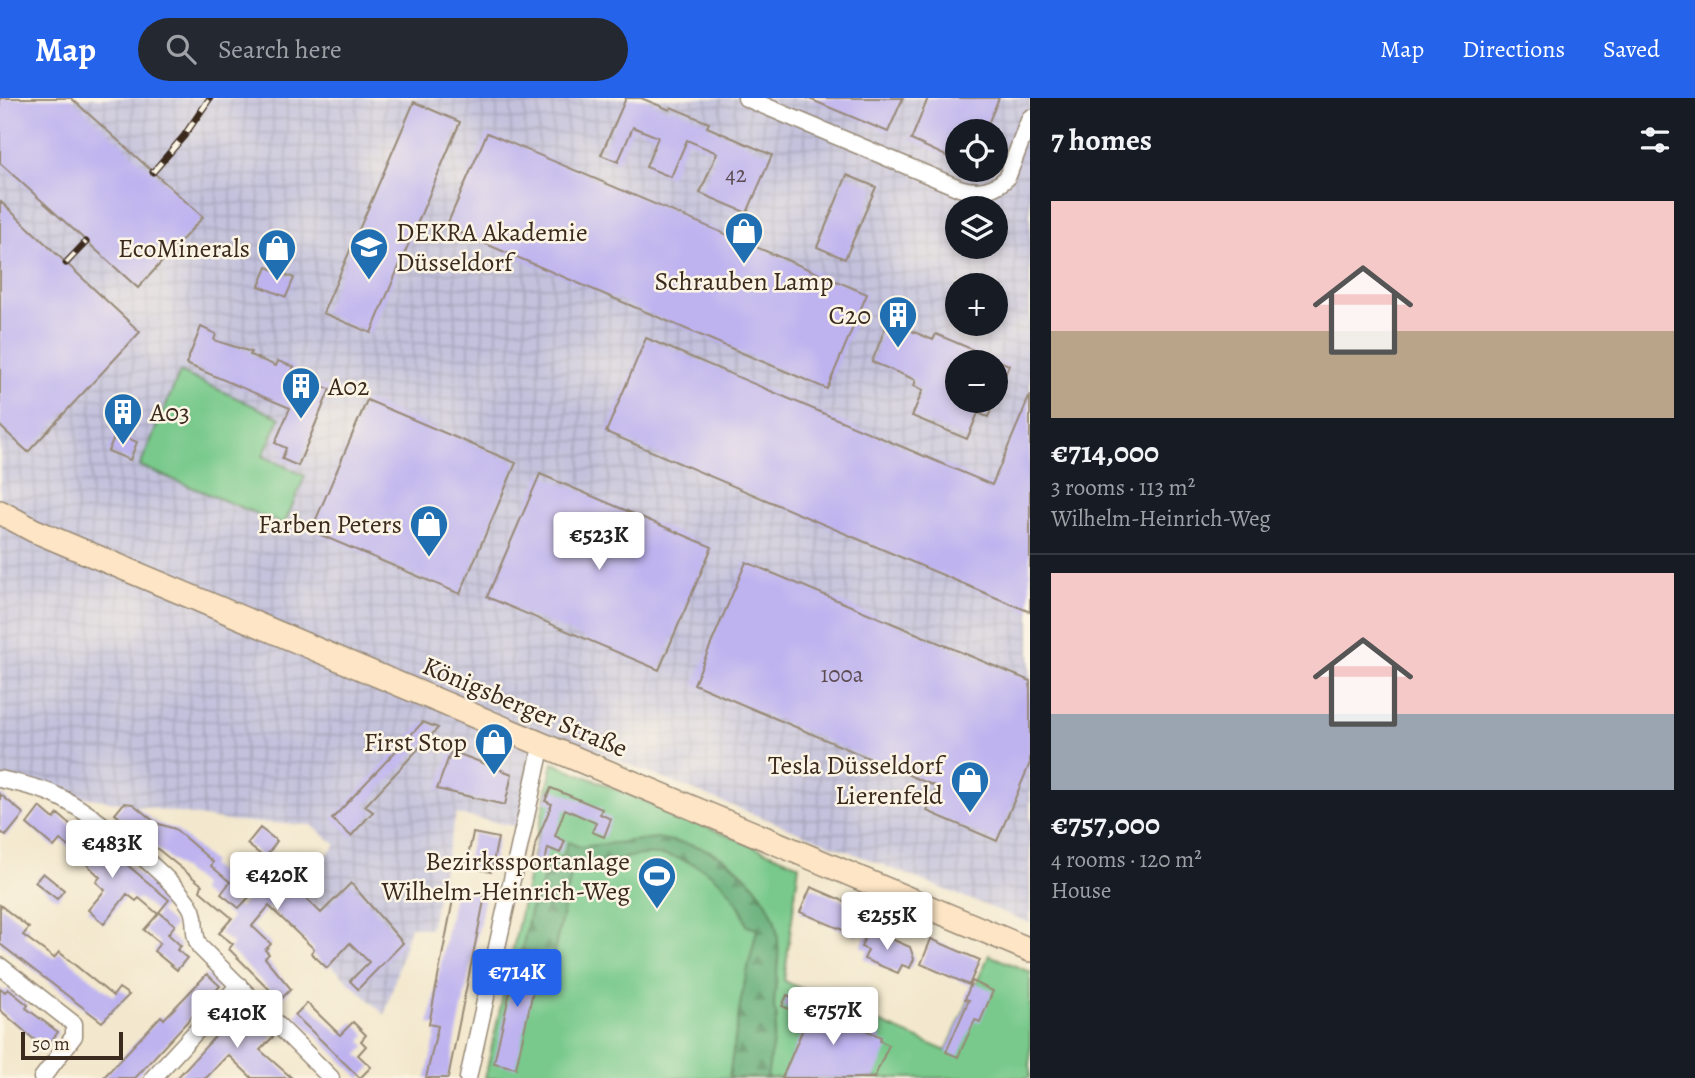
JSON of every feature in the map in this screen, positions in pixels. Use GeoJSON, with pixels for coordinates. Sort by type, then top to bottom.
{"type":"FeatureCollection","features":[{"type":"Feature","properties":{"kind":"main road","name":"Königsberger Straße"},"geometry":{"type":"LineString","coordinates":[[0,512],[33,530],[1030,950]]}},
{"type":"Feature","properties":{"kind":"street"},"geometry":{"type":"LineString","coordinates":[[746,98],[959,188],[979,192],[1000,185],[1007,178],[1030,118]]}},
{"type":"Feature","properties":{"kind":"street"},"geometry":{"type":"LineString","coordinates":[[468,1078],[542,744]]}},
{"type":"Feature","properties":{"kind":"street"},"geometry":{"type":"LineString","coordinates":[[0,779],[37,788],[69,802],[172,883],[193,910],[194,939],[331,1078]]}},
{"type":"Feature","properties":{"kind":"street"},"geometry":{"type":"LineString","coordinates":[[0,966],[74,1024],[74,1036],[42,1078]]}},
{"type":"Feature","properties":{"kind":"street"},"geometry":{"type":"LineString","coordinates":[[153,1078],[239,985]]}},
{"type":"Feature","properties":{"kind":"shaded area"},"geometry":{"type":"Polygon","coordinates":[[[0,98],[1030,98],[1030,923],[540,730],[519,827],[456,814],[430,929],[410,926],[385,1015],[273,911],[336,845],[312,825],[227,821],[91,798],[60,796],[0,779],[0,98]]]}},
{"type":"Feature","properties":{"kind":"green space"},"geometry":{"type":"Polygon","coordinates":[[[180,372],[280,418],[263,456],[305,476],[284,525],[140,466],[180,372]]]}},
{"type":"Feature","properties":{"kind":"green space","name":"Bezirkssportanlage Wilhelm-Heinrich-Weg"},"geometry":{"type":"Polygon","coordinates":[[[553,763],[799,865],[784,981],[946,1051],[989,955],[1030,972],[1030,1078],[485,1078],[553,763]]]}},
{"type":"Feature","properties":{"kind":"green space"},"geometry":{"type":"Polygon","coordinates":[[[657,838],[699,847],[725,860],[749,880],[768,905],[774,918],[778,950],[774,1007],[777,1017],[767,1078],[729,1078],[741,999],[757,929],[747,926],[730,892],[702,868],[667,856],[648,855],[629,857],[600,871],[573,867],[553,957],[522,950],[532,902],[538,900],[547,863],[563,856],[568,842],[580,847],[657,838]]]}},
{"type":"Feature","properties":{"kind":"building"},"geometry":{"type":"Polygon","coordinates":[[[0,98],[71,98],[203,217],[138,288],[0,163],[0,98]]]}},
{"type":"Feature","properties":{"kind":"building"},"geometry":{"type":"Polygon","coordinates":[[[626,98],[641,98],[670,110],[671,107],[709,123],[707,127],[772,155],[747,213],[700,193],[717,153],[687,140],[671,177],[646,167],[658,137],[633,127],[618,162],[601,155],[626,98]]]}},
{"type":"Feature","properties":{"kind":"building"},"geometry":{"type":"Polygon","coordinates":[[[807,98],[903,98],[888,132],[807,98]]]}},
{"type":"Feature","properties":{"kind":"building"},"geometry":{"type":"Polygon","coordinates":[[[928,98],[999,98],[990,119],[945,119],[945,156],[911,140],[928,98]]]}},
{"type":"Feature","properties":{"kind":"building"},"geometry":{"type":"Polygon","coordinates":[[[414,102],[460,122],[371,333],[323,313],[414,102]]]}},
{"type":"Feature","properties":{"kind":"building"},"geometry":{"type":"Polygon","coordinates":[[[487,133],[867,294],[827,389],[446,227],[487,133]]]}},
{"type":"Feature","properties":{"kind":"building"},"geometry":{"type":"Polygon","coordinates":[[[847,175],[876,187],[845,259],[817,247],[847,175]]]}},
{"type":"Feature","properties":{"kind":"building"},"geometry":{"type":"Polygon","coordinates":[[[0,201],[140,332],[28,452],[0,426],[0,201]]]}},
{"type":"Feature","properties":{"kind":"building","name":"EcoMinerals"},"geometry":{"type":"Polygon","coordinates":[[[267,267],[294,278],[286,297],[259,286],[267,267]]]}},
{"type":"Feature","properties":{"kind":"building"},"geometry":{"type":"Polygon","coordinates":[[[888,321],[933,340],[936,334],[974,350],[945,350],[945,413],[978,413],[967,439],[912,416],[923,390],[914,386],[916,380],[872,362],[888,321]]]}},
{"type":"Feature","properties":{"kind":"building"},"geometry":{"type":"Polygon","coordinates":[[[201,327],[216,334],[214,340],[251,352],[250,355],[276,366],[278,361],[294,367],[288,380],[310,389],[312,382],[330,389],[298,466],[282,459],[286,448],[275,443],[290,408],[186,364],[201,327]]]}},
{"type":"Feature","properties":{"kind":"building"},"geometry":{"type":"Polygon","coordinates":[[[646,338],[992,485],[1030,395],[1030,612],[606,432],[646,338]]]}},
{"type":"Feature","properties":{"kind":"building"},"geometry":{"type":"Polygon","coordinates":[[[367,400],[516,463],[460,594],[311,531],[367,400]]]}},
{"type":"Feature","properties":{"kind":"building","name":"A03"},"geometry":{"type":"Polygon","coordinates":[[[116,433],[137,442],[130,460],[108,451],[116,433]]]}},
{"type":"Feature","properties":{"kind":"building"},"geometry":{"type":"Polygon","coordinates":[[[540,474],[712,547],[659,670],[487,597],[540,474]]]}},
{"type":"Feature","properties":{"kind":"building"},"geometry":{"type":"Polygon","coordinates":[[[746,562],[1030,681],[1030,763],[997,841],[927,811],[937,787],[694,684],[746,562]]]}},
{"type":"Feature","properties":{"kind":"building"},"geometry":{"type":"Polygon","coordinates":[[[423,722],[438,728],[365,806],[373,812],[351,836],[332,819],[423,722]]]}},
{"type":"Feature","properties":{"kind":"building"},"geometry":{"type":"Polygon","coordinates":[[[451,751],[512,774],[505,805],[437,789],[451,751]]]}},
{"type":"Feature","properties":{"kind":"building"},"geometry":{"type":"Polygon","coordinates":[[[551,788],[602,809],[600,814],[611,819],[604,837],[592,832],[596,823],[565,809],[555,836],[565,841],[560,853],[548,848],[543,871],[531,868],[536,842],[552,804],[545,801],[551,788]]]}},
{"type":"Feature","properties":{"kind":"building"},"geometry":{"type":"Polygon","coordinates":[[[0,794],[24,814],[6,836],[0,831],[0,794]]]}},
{"type":"Feature","properties":{"kind":"building"},"geometry":{"type":"Polygon","coordinates":[[[124,803],[133,804],[156,823],[175,829],[213,862],[211,866],[230,882],[221,894],[239,908],[263,882],[284,900],[295,887],[321,913],[351,883],[403,943],[358,989],[350,981],[369,962],[350,943],[327,968],[311,953],[314,949],[269,906],[252,926],[271,944],[265,950],[269,954],[265,958],[291,989],[280,1000],[229,949],[233,944],[219,933],[232,918],[200,891],[202,885],[115,814],[124,803]]]}},
{"type":"Feature","properties":{"kind":"building"},"geometry":{"type":"Polygon","coordinates":[[[40,807],[54,819],[58,814],[72,826],[75,823],[88,832],[169,900],[159,912],[175,925],[168,934],[181,946],[177,950],[187,958],[177,970],[154,951],[160,943],[144,930],[158,914],[139,898],[136,901],[127,894],[104,924],[88,910],[105,890],[96,882],[100,877],[67,845],[60,840],[54,847],[27,824],[40,807]]]}},
{"type":"Feature","properties":{"kind":"building"},"geometry":{"type":"Polygon","coordinates":[[[260,828],[277,841],[265,858],[247,844],[260,828]]]}},
{"type":"Feature","properties":{"kind":"building"},"geometry":{"type":"Polygon","coordinates":[[[473,833],[498,838],[491,872],[466,866],[473,833]]]}},
{"type":"Feature","properties":{"kind":"building"},"geometry":{"type":"Polygon","coordinates":[[[43,873],[64,890],[57,899],[35,882],[43,873]]]}},
{"type":"Feature","properties":{"kind":"building"},"geometry":{"type":"Polygon","coordinates":[[[811,887],[867,911],[857,936],[800,912],[811,887]]]}},
{"type":"Feature","properties":{"kind":"building"},"geometry":{"type":"Polygon","coordinates":[[[455,889],[485,896],[448,1078],[426,1078],[438,1026],[429,1024],[455,889]]]}},
{"type":"Feature","properties":{"kind":"building"},"geometry":{"type":"Polygon","coordinates":[[[0,905],[29,928],[23,935],[54,958],[59,952],[113,996],[119,988],[129,995],[102,1022],[0,944],[0,905]]]}},
{"type":"Feature","properties":{"kind":"building"},"geometry":{"type":"Polygon","coordinates":[[[875,932],[910,947],[914,959],[910,968],[902,965],[898,973],[864,959],[868,950],[861,947],[865,937],[875,932]]]}},
{"type":"Feature","properties":{"kind":"building"},"geometry":{"type":"Polygon","coordinates":[[[931,939],[980,960],[969,985],[921,964],[931,939]]]}},
{"type":"Feature","properties":{"kind":"building"},"geometry":{"type":"Polygon","coordinates":[[[519,951],[541,955],[516,1068],[494,1063],[519,951]]]}},
{"type":"Feature","properties":{"kind":"building"},"geometry":{"type":"Polygon","coordinates":[[[207,974],[220,986],[135,1078],[103,1078],[161,1016],[164,1019],[207,974]]]}},
{"type":"Feature","properties":{"kind":"building"},"geometry":{"type":"Polygon","coordinates":[[[972,981],[993,991],[980,1022],[975,1020],[958,1057],[946,1052],[969,1000],[965,999],[972,981]]]}},
{"type":"Feature","properties":{"kind":"building"},"geometry":{"type":"Polygon","coordinates":[[[0,988],[5,992],[8,989],[28,1005],[26,1008],[58,1032],[45,1049],[0,1010],[0,988]]]}},
{"type":"Feature","properties":{"kind":"building"},"geometry":{"type":"Polygon","coordinates":[[[787,995],[881,1037],[880,1041],[889,1045],[874,1078],[782,1078],[808,1017],[782,1006],[787,995]]]}},
{"type":"Feature","properties":{"kind":"building"},"geometry":{"type":"Polygon","coordinates":[[[307,1003],[340,1035],[353,1022],[366,1035],[361,1041],[366,1046],[358,1055],[371,1067],[360,1078],[295,1015],[307,1003]]]}},
{"type":"Feature","properties":{"kind":"building"},"geometry":{"type":"Polygon","coordinates":[[[242,1007],[273,1037],[260,1050],[292,1078],[252,1078],[228,1055],[206,1078],[177,1078],[242,1007]]]}},
{"type":"Feature","properties":{"kind":"railway"},"geometry":{"type":"LineString","coordinates":[[153,172],[184,136],[210,98]]}},
{"type":"Feature","properties":{"kind":"railway"},"geometry":{"type":"LineString","coordinates":[[66,263],[86,242]]}},
{"type":"Feature","properties":{"kind":"place","name":"Schrauben Lamp"},"geometry":{"type":"Point","coordinates":[744,265]}},
{"type":"Feature","properties":{"kind":"place","name":"DEKRA Akademie Düsseldorf"},"geometry":{"type":"Point","coordinates":[369,281]}},
{"type":"Feature","properties":{"kind":"place","name":"EcoMinerals"},"geometry":{"type":"Point","coordinates":[277,282]}},
{"type":"Feature","properties":{"kind":"place","name":"C20"},"geometry":{"type":"Point","coordinates":[898,349]}},
{"type":"Feature","properties":{"kind":"place","name":"A02"},"geometry":{"type":"Point","coordinates":[301,420]}},
{"type":"Feature","properties":{"kind":"place","name":"A03"},"geometry":{"type":"Point","coordinates":[123,446]}},
{"type":"Feature","properties":{"kind":"place","name":"Farben Peters"},"geometry":{"type":"Point","coordinates":[429,558]}},
{"type":"Feature","properties":{"kind":"place","name":"First Stop"},"geometry":{"type":"Point","coordinates":[494,776]}},
{"type":"Feature","properties":{"kind":"place","name":"Tesla Düsseldorf Lierenfeld"},"geometry":{"type":"Point","coordinates":[970,814]}},
{"type":"Feature","properties":{"kind":"place","name":"Bezirkssportanlage Wilhelm-Heinrich-Weg"},"geometry":{"type":"Point","coordinates":[657,910]}}]}
